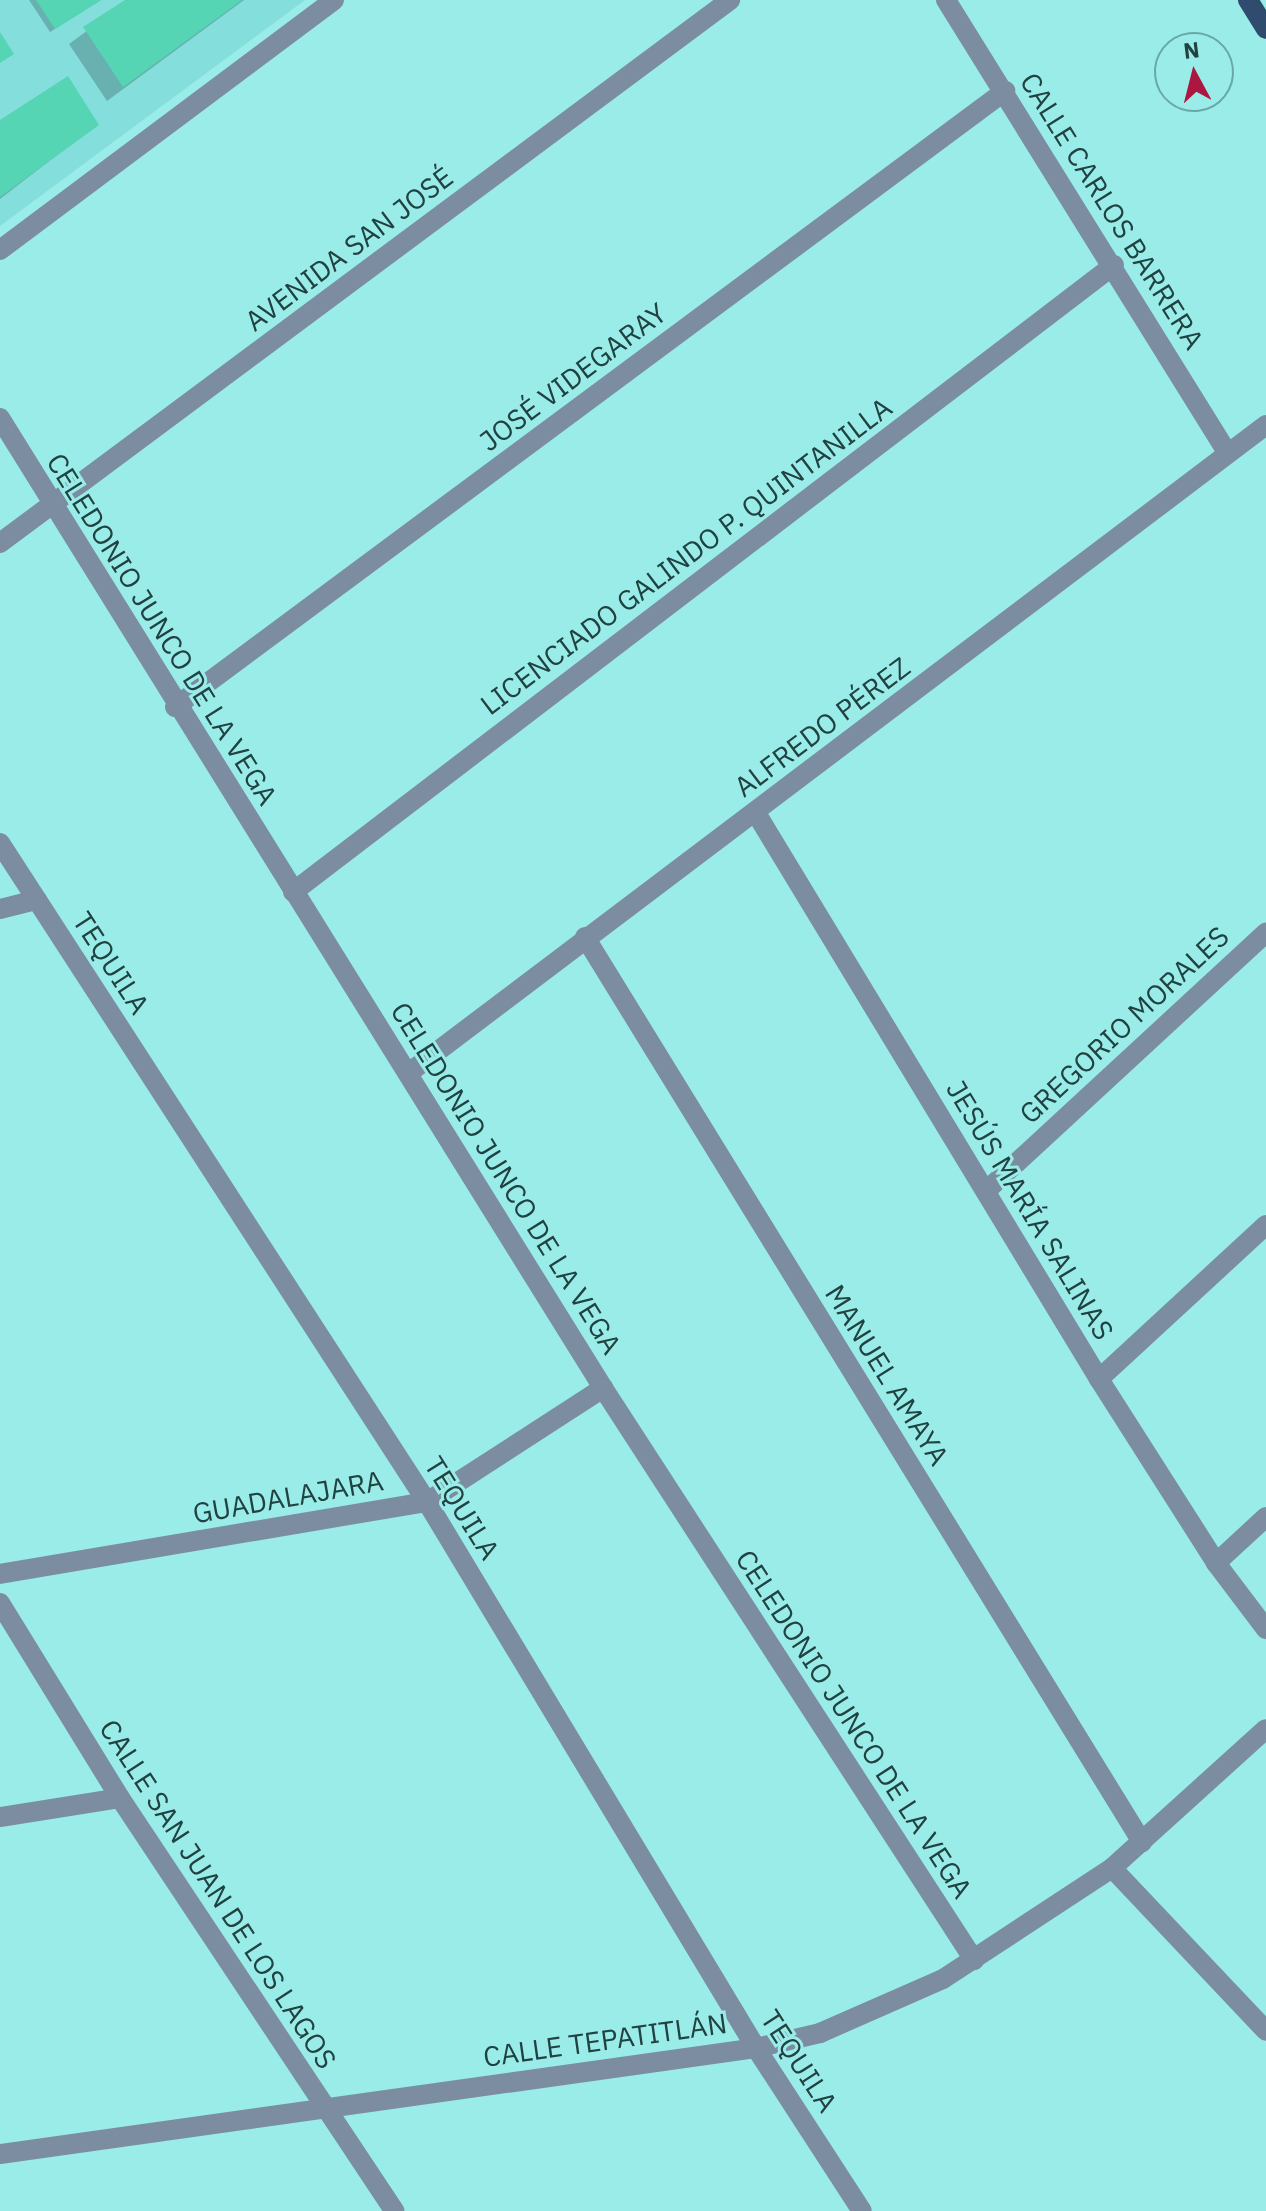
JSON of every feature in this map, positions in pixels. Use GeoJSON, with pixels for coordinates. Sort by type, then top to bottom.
{"type":"FeatureCollection","features":[{"type":"Feature","properties":{"kind":"main road"},"geometry":{"type":"LineString","coordinates":[[1248,0],[1266,29]]}},
{"type":"Feature","properties":{"kind":"street"},"geometry":{"type":"LineString","coordinates":[[0,250],[334,0]]}},
{"type":"Feature","properties":{"kind":"street","name":"AVENIDA SAN JOSÉ"},"geometry":{"type":"LineString","coordinates":[[0,543],[730,0]]}},
{"type":"Feature","properties":{"kind":"street","name":"CALLE CARLOS BARRERA"},"geometry":{"type":"LineString","coordinates":[[946,0],[1114,265],[1228,454]]}},
{"type":"Feature","properties":{"kind":"street","name":"JOSÉ VIDEGARAY"},"geometry":{"type":"LineString","coordinates":[[175,707],[1005,91]]}},
{"type":"Feature","properties":{"kind":"street","name":"LICENCIADO GALINDO P. QUINTANILLA"},"geometry":{"type":"LineString","coordinates":[[293,892],[1114,265]]}},
{"type":"Feature","properties":{"kind":"street","name":"CELEDONIO JUNCO DE LA VEGA"},"geometry":{"type":"LineString","coordinates":[[0,418],[175,707],[410,1072],[603,1388],[974,1960]]}},
{"type":"Feature","properties":{"kind":"street","name":"ALFREDO PÉREZ"},"geometry":{"type":"LineString","coordinates":[[410,1072],[1266,425]]}},
{"type":"Feature","properties":{"kind":"street","name":"JESÚS MARÍA SALINAS"},"geometry":{"type":"LineString","coordinates":[[756,813],[1099,1379],[1216,1563],[1266,1629]]}},
{"type":"Feature","properties":{"kind":"street","name":"TEQUILA"},"geometry":{"type":"LineString","coordinates":[[0,843],[427,1502],[756,2048],[862,2211]]}},
{"type":"Feature","properties":{"kind":"street"},"geometry":{"type":"LineString","coordinates":[[0,909],[37,900]]}},
{"type":"Feature","properties":{"kind":"street","name":"GREGORIO MORALES"},"geometry":{"type":"LineString","coordinates":[[986,1191],[1266,933]]}},
{"type":"Feature","properties":{"kind":"street","name":"MANUEL AMAYA"},"geometry":{"type":"LineString","coordinates":[[585,937],[1142,1842]]}},
{"type":"Feature","properties":{"kind":"street"},"geometry":{"type":"LineString","coordinates":[[1099,1379],[1266,1225]]}},
{"type":"Feature","properties":{"kind":"street","name":"GUADALAJARA"},"geometry":{"type":"LineString","coordinates":[[0,1574],[427,1502],[603,1388]]}},
{"type":"Feature","properties":{"kind":"street"},"geometry":{"type":"LineString","coordinates":[[1216,1563],[1266,1517]]}},
{"type":"Feature","properties":{"kind":"street","name":"CALLE SAN JUAN DE LOS LAGOS"},"geometry":{"type":"LineString","coordinates":[[0,1603],[120,1798],[394,2211]]}},
{"type":"Feature","properties":{"kind":"street","name":"CALLE TEPATITLÁN"},"geometry":{"type":"LineString","coordinates":[[0,2154],[321,2105],[756,2048],[820,2033],[890,2006],[974,1960],[1112,1868],[1266,1729]]}},
{"type":"Feature","properties":{"kind":"street"},"geometry":{"type":"LineString","coordinates":[[0,1817],[120,1798]]}},
{"type":"Feature","properties":{"kind":"street"},"geometry":{"type":"LineString","coordinates":[[1112,1868],[1266,2031]]}},
{"type":"Feature","properties":{"kind":"shaded area"},"geometry":{"type":"Polygon","coordinates":[[[0,0],[305,0],[0,226],[0,0]]]}},
{"type":"Feature","properties":{"kind":"building"},"geometry":{"type":"Polygon","coordinates":[[[36,0],[101,0],[55,29],[36,0]]]}},
{"type":"Feature","properties":{"kind":"building"},"geometry":{"type":"Polygon","coordinates":[[[125,0],[242,0],[123,87],[83,27],[125,0]]]}},
{"type":"Feature","properties":{"kind":"building"},"geometry":{"type":"Polygon","coordinates":[[[0,32],[14,54],[0,63],[0,32]]]}},
{"type":"Feature","properties":{"kind":"building"},"geometry":{"type":"Polygon","coordinates":[[[68,76],[99,125],[0,197],[0,120],[68,76]]]}}]}
